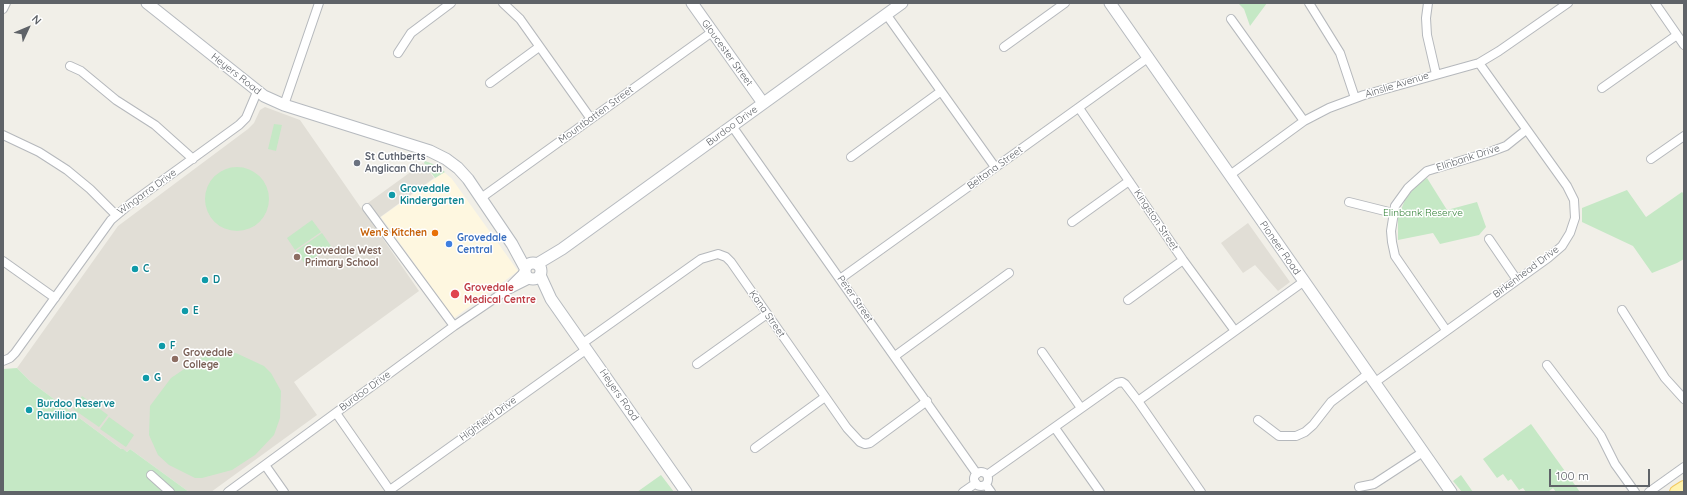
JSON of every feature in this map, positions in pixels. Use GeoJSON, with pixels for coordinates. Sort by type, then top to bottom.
{"type":"FeatureCollection","features":[{"type":"Feature","properties":{"kind":"main road"},"geometry":{"type":"LineString","coordinates":[[1676,492],[1684,486]]}},
{"type":"Feature","properties":{"kind":"street"},"geometry":{"type":"LineString","coordinates":[[3,9],[6,3]]}},
{"type":"Feature","properties":{"kind":"street","name":"Heyers Road"},"geometry":{"type":"LineString","coordinates":[[147,3],[257,92],[284,105],[384,137],[443,163],[455,171],[480,197],[686,492]]}},
{"type":"Feature","properties":{"kind":"street"},"geometry":{"type":"LineString","coordinates":[[284,105],[319,3]]}},
{"type":"Feature","properties":{"kind":"street"},"geometry":{"type":"LineString","coordinates":[[398,53],[411,33],[451,3]]}},
{"type":"Feature","properties":{"kind":"street"},"geometry":{"type":"LineString","coordinates":[[503,3],[517,15],[591,119]]}},
{"type":"Feature","properties":{"kind":"street","name":"Gloucester Street"},"geometry":{"type":"LineString","coordinates":[[692,3],[763,103]]}},
{"type":"Feature","properties":{"kind":"street","name":"Burdoo Drive"},"geometry":{"type":"LineString","coordinates":[[228,492],[454,326],[504,292],[901,3]]}},
{"type":"Feature","properties":{"kind":"street"},"geometry":{"type":"LineString","coordinates":[[1004,47],[1065,3]]}},
{"type":"Feature","properties":{"kind":"street","name":"Pioneer Road"},"geometry":{"type":"LineString","coordinates":[[1110,3],[1451,492]]}},
{"type":"Feature","properties":{"kind":"street"},"geometry":{"type":"LineString","coordinates":[[1309,3],[1340,53],[1355,98]]}},
{"type":"Feature","properties":{"kind":"street"},"geometry":{"type":"LineString","coordinates":[[1427,3],[1427,35],[1436,74]]}},
{"type":"Feature","properties":{"kind":"street","name":"Ainslie Avenue"},"geometry":{"type":"LineString","coordinates":[[1230,175],[1304,121],[1329,108],[1355,98],[1479,63],[1499,52],[1568,3]]}},
{"type":"Feature","properties":{"kind":"street"},"geometry":{"type":"LineString","coordinates":[[1655,3],[1684,45]]}},
{"type":"Feature","properties":{"kind":"street"},"geometry":{"type":"LineString","coordinates":[[886,14],[940,92],[995,167]]}},
{"type":"Feature","properties":{"kind":"street"},"geometry":{"type":"LineString","coordinates":[[1231,19],[1304,121]]}},
{"type":"Feature","properties":{"kind":"street","name":"Mountbatten Street"},"geometry":{"type":"LineString","coordinates":[[480,197],[712,32]]}},
{"type":"Feature","properties":{"kind":"street"},"geometry":{"type":"LineString","coordinates":[[1602,88],[1677,35]]}},
{"type":"Feature","properties":{"kind":"street"},"geometry":{"type":"LineString","coordinates":[[490,83],[539,47]]}},
{"type":"Feature","properties":{"kind":"street","name":"Beltana Street"},"geometry":{"type":"LineString","coordinates":[[840,279],[1149,57]]}},
{"type":"Feature","properties":{"kind":"street","name":"Birkenhead Drive"},"geometry":{"type":"LineString","coordinates":[[1258,420],[1279,436],[1296,436],[1313,425],[1331,402],[1446,330],[1518,280],[1562,246],[1570,233],[1575,218],[1574,200],[1567,186],[1479,63]]}},
{"type":"Feature","properties":{"kind":"street"},"geometry":{"type":"LineString","coordinates":[[70,66],[81,71],[121,104],[155,125],[193,159]]}},
{"type":"Feature","properties":{"kind":"street","name":"Wingarra Drive"},"geometry":{"type":"LineString","coordinates":[[3,361],[10,358],[15,353],[103,230],[116,215],[244,121],[257,92]]}},
{"type":"Feature","properties":{"kind":"street"},"geometry":{"type":"LineString","coordinates":[[852,157],[940,92]]}},
{"type":"Feature","properties":{"kind":"street","name":"Kingston Street"},"geometry":{"type":"LineString","coordinates":[[1079,108],[1183,260],[1235,331]]}},
{"type":"Feature","properties":{"kind":"street","name":"Peter Street"},"geometry":{"type":"LineString","coordinates":[[732,126],[977,474]]}},
{"type":"Feature","properties":{"kind":"street","name":"Elinbank Drive"},"geometry":{"type":"LineString","coordinates":[[1446,330],[1396,256],[1392,242],[1393,213],[1395,206],[1408,188],[1427,172],[1506,146],[1526,130]]}},
{"type":"Feature","properties":{"kind":"street"},"geometry":{"type":"LineString","coordinates":[[3,135],[38,152],[66,170],[90,189],[116,215]]}},
{"type":"Feature","properties":{"kind":"street"},"geometry":{"type":"LineString","coordinates":[[1651,159],[1684,136]]}},
{"type":"Feature","properties":{"kind":"street"},"geometry":{"type":"LineString","coordinates":[[1072,222],[1129,180]]}},
{"type":"Feature","properties":{"kind":"street"},"geometry":{"type":"LineString","coordinates":[[1349,202],[1393,213]]}},
{"type":"Feature","properties":{"kind":"street"},"geometry":{"type":"LineString","coordinates":[[367,208],[454,326]]}},
{"type":"Feature","properties":{"kind":"street"},"geometry":{"type":"LineString","coordinates":[[1490,239],[1518,280]]}},
{"type":"Feature","properties":{"kind":"street","name":"Kana Street"},"geometry":{"type":"LineString","coordinates":[[585,346],[701,259],[709,255],[718,254],[726,257],[731,262],[825,397],[852,434],[860,442],[865,444],[870,443],[927,401]]}},
{"type":"Feature","properties":{"kind":"street"},"geometry":{"type":"LineString","coordinates":[[1128,300],[1183,260]]}},
{"type":"Feature","properties":{"kind":"street"},"geometry":{"type":"LineString","coordinates":[[3,261],[55,298]]}},
{"type":"Feature","properties":{"kind":"street"},"geometry":{"type":"LineString","coordinates":[[895,356],[1009,273]]}},
{"type":"Feature","properties":{"kind":"street"},"geometry":{"type":"LineString","coordinates":[[1138,401],[1304,282]]}},
{"type":"Feature","properties":{"kind":"street"},"geometry":{"type":"LineString","coordinates":[[1622,310],[1665,378],[1684,400]]}},
{"type":"Feature","properties":{"kind":"street"},"geometry":{"type":"LineString","coordinates":[[697,364],[767,314]]}},
{"type":"Feature","properties":{"kind":"street","name":"Highfield Drive"},"geometry":{"type":"LineString","coordinates":[[390,491],[585,346]]}},
{"type":"Feature","properties":{"kind":"street"},"geometry":{"type":"LineString","coordinates":[[1042,352],[1081,408]]}},
{"type":"Feature","properties":{"kind":"street"},"geometry":{"type":"LineString","coordinates":[[1547,366],[1601,436],[1615,464],[1635,492]]}},
{"type":"Feature","properties":{"kind":"street"},"geometry":{"type":"LineString","coordinates":[[987,475],[1055,428],[1117,382],[1122,382],[1138,401],[1201,492]]}},
{"type":"Feature","properties":{"kind":"street"},"geometry":{"type":"LineString","coordinates":[[755,448],[825,397]]}},
{"type":"Feature","properties":{"kind":"street"},"geometry":{"type":"LineString","coordinates":[[336,413],[390,491]]}},
{"type":"Feature","properties":{"kind":"street"},"geometry":{"type":"LineString","coordinates":[[1055,428],[1100,492]]}},
{"type":"Feature","properties":{"kind":"street"},"geometry":{"type":"LineString","coordinates":[[1359,487],[1374,484],[1423,452]]}},
{"type":"Feature","properties":{"kind":"street"},"geometry":{"type":"LineString","coordinates":[[265,465],[284,492]]}},
{"type":"Feature","properties":{"kind":"street"},"geometry":{"type":"LineString","coordinates":[[1649,492],[1684,467]]}},
{"type":"Feature","properties":{"kind":"street"},"geometry":{"type":"LineString","coordinates":[[983,472],[987,475],[988,488],[979,486],[976,483],[974,478],[977,474],[983,472]]}},
{"type":"Feature","properties":{"kind":"street"},"geometry":{"type":"LineString","coordinates":[[151,475],[170,492]]}},
{"type":"Feature","properties":{"kind":"street"},"geometry":{"type":"LineString","coordinates":[[963,492],[976,483]]}},
{"type":"Feature","properties":{"kind":"shaded area"},"geometry":{"type":"Polygon","coordinates":[[[265,107],[300,120],[361,208],[423,163],[434,178],[372,223],[419,291],[294,382],[317,415],[211,492],[189,492],[130,449],[127,452],[121,449],[31,382],[17,368],[118,226],[248,129],[254,123],[260,110],[265,107]]]}},
{"type":"Feature","properties":{"kind":"shaded area","name":"Grovedale Central"},"geometry":{"type":"Polygon","coordinates":[[[444,172],[452,179],[518,271],[454,318],[381,217],[444,172]]]}},
{"type":"Feature","properties":{"kind":"shaded area"},"geometry":{"type":"Polygon","coordinates":[[[1248,223],[1290,282],[1278,291],[1255,265],[1243,273],[1221,243],[1248,223]]]}},
{"type":"Feature","properties":{"kind":"green space"},"geometry":{"type":"Polygon","coordinates":[[[1238,3],[1267,3],[1250,26],[1244,9],[1238,3]]]}},
{"type":"Feature","properties":{"kind":"green space"},"geometry":{"type":"Polygon","coordinates":[[[274,124],[282,125],[276,151],[268,149],[274,124]]]}},
{"type":"Feature","properties":{"kind":"green space"},"geometry":{"type":"Polygon","coordinates":[[[425,161],[433,164],[445,172],[435,178],[424,163],[425,161]]]}},
{"type":"Feature","properties":{"kind":"green space"},"geometry":{"type":"Polygon","coordinates":[[[237,167],[249,169],[260,176],[267,187],[269,199],[267,211],[260,222],[249,229],[237,231],[225,229],[214,222],[207,211],[205,199],[207,187],[214,176],[225,169],[237,167]]]}},
{"type":"Feature","properties":{"kind":"green space","name":"Elinbank Reserve"},"geometry":{"type":"Polygon","coordinates":[[[1427,178],[1447,210],[1477,202],[1486,227],[1479,235],[1440,244],[1433,233],[1398,240],[1398,217],[1405,200],[1414,188],[1427,178]]]}},
{"type":"Feature","properties":{"kind":"green space"},"geometry":{"type":"Polygon","coordinates":[[[1627,190],[1646,217],[1682,192],[1684,194],[1684,259],[1652,273],[1633,246],[1582,222],[1582,208],[1627,190]]]}},
{"type":"Feature","properties":{"kind":"green space"},"geometry":{"type":"Polygon","coordinates":[[[312,220],[321,232],[295,250],[287,238],[312,220]]]}},
{"type":"Feature","properties":{"kind":"green space"},"geometry":{"type":"Polygon","coordinates":[[[322,233],[331,246],[305,264],[296,251],[322,233]]]}},
{"type":"Feature","properties":{"kind":"green space"},"geometry":{"type":"Polygon","coordinates":[[[236,353],[264,366],[271,373],[281,391],[280,418],[274,435],[255,455],[232,470],[202,478],[195,478],[169,465],[158,455],[149,435],[150,406],[171,378],[202,357],[236,353]]]}},
{"type":"Feature","properties":{"kind":"green space"},"geometry":{"type":"Polygon","coordinates":[[[17,368],[31,382],[121,449],[127,452],[130,449],[189,492],[3,492],[3,369],[17,368]]]}},
{"type":"Feature","properties":{"kind":"green space"},"geometry":{"type":"Polygon","coordinates":[[[82,396],[108,415],[99,427],[73,409],[82,396]]]}},
{"type":"Feature","properties":{"kind":"green space"},"geometry":{"type":"Polygon","coordinates":[[[109,417],[134,435],[126,447],[100,429],[109,417]]]}},
{"type":"Feature","properties":{"kind":"green space"},"geometry":{"type":"Polygon","coordinates":[[[1531,424],[1580,492],[1556,492],[1553,488],[1548,492],[1526,492],[1523,488],[1519,490],[1511,479],[1508,481],[1503,474],[1497,478],[1483,459],[1531,424]]]}},
{"type":"Feature","properties":{"kind":"green space"},"geometry":{"type":"Polygon","coordinates":[[[661,475],[674,492],[637,492],[661,475]]]}},
{"type":"Feature","properties":{"kind":"green space"},"geometry":{"type":"Polygon","coordinates":[[[1461,475],[1473,492],[1462,492],[1453,481],[1461,475]]]}},
{"type":"Feature","properties":{"kind":"place","name":"St Cuthberts Anglican Church"},"geometry":{"type":"Point","coordinates":[357,163]}},
{"type":"Feature","properties":{"kind":"place","name":"Grovedale Kindergarten"},"geometry":{"type":"Point","coordinates":[392,195]}},
{"type":"Feature","properties":{"kind":"place","name":"Wen's Kitchen"},"geometry":{"type":"Point","coordinates":[435,233]}},
{"type":"Feature","properties":{"kind":"place","name":"Grovedale Central"},"geometry":{"type":"Point","coordinates":[449,244]}},
{"type":"Feature","properties":{"kind":"place","name":"Grovedale West Primary School"},"geometry":{"type":"Point","coordinates":[297,257]}},
{"type":"Feature","properties":{"kind":"place","name":"C"},"geometry":{"type":"Point","coordinates":[135,269]}},
{"type":"Feature","properties":{"kind":"place","name":"D"},"geometry":{"type":"Point","coordinates":[205,280]}},
{"type":"Feature","properties":{"kind":"place","name":"Grovedale Medical Centre"},"geometry":{"type":"Point","coordinates":[455,294]}},
{"type":"Feature","properties":{"kind":"place","name":"E"},"geometry":{"type":"Point","coordinates":[185,311]}},
{"type":"Feature","properties":{"kind":"place","name":"F"},"geometry":{"type":"Point","coordinates":[162,346]}},
{"type":"Feature","properties":{"kind":"place","name":"Grovedale College"},"geometry":{"type":"Point","coordinates":[175,359]}},
{"type":"Feature","properties":{"kind":"place","name":"G"},"geometry":{"type":"Point","coordinates":[146,378]}},
{"type":"Feature","properties":{"kind":"place","name":"Burdoo Reserve Pavillion"},"geometry":{"type":"Point","coordinates":[29,410]}}]}
